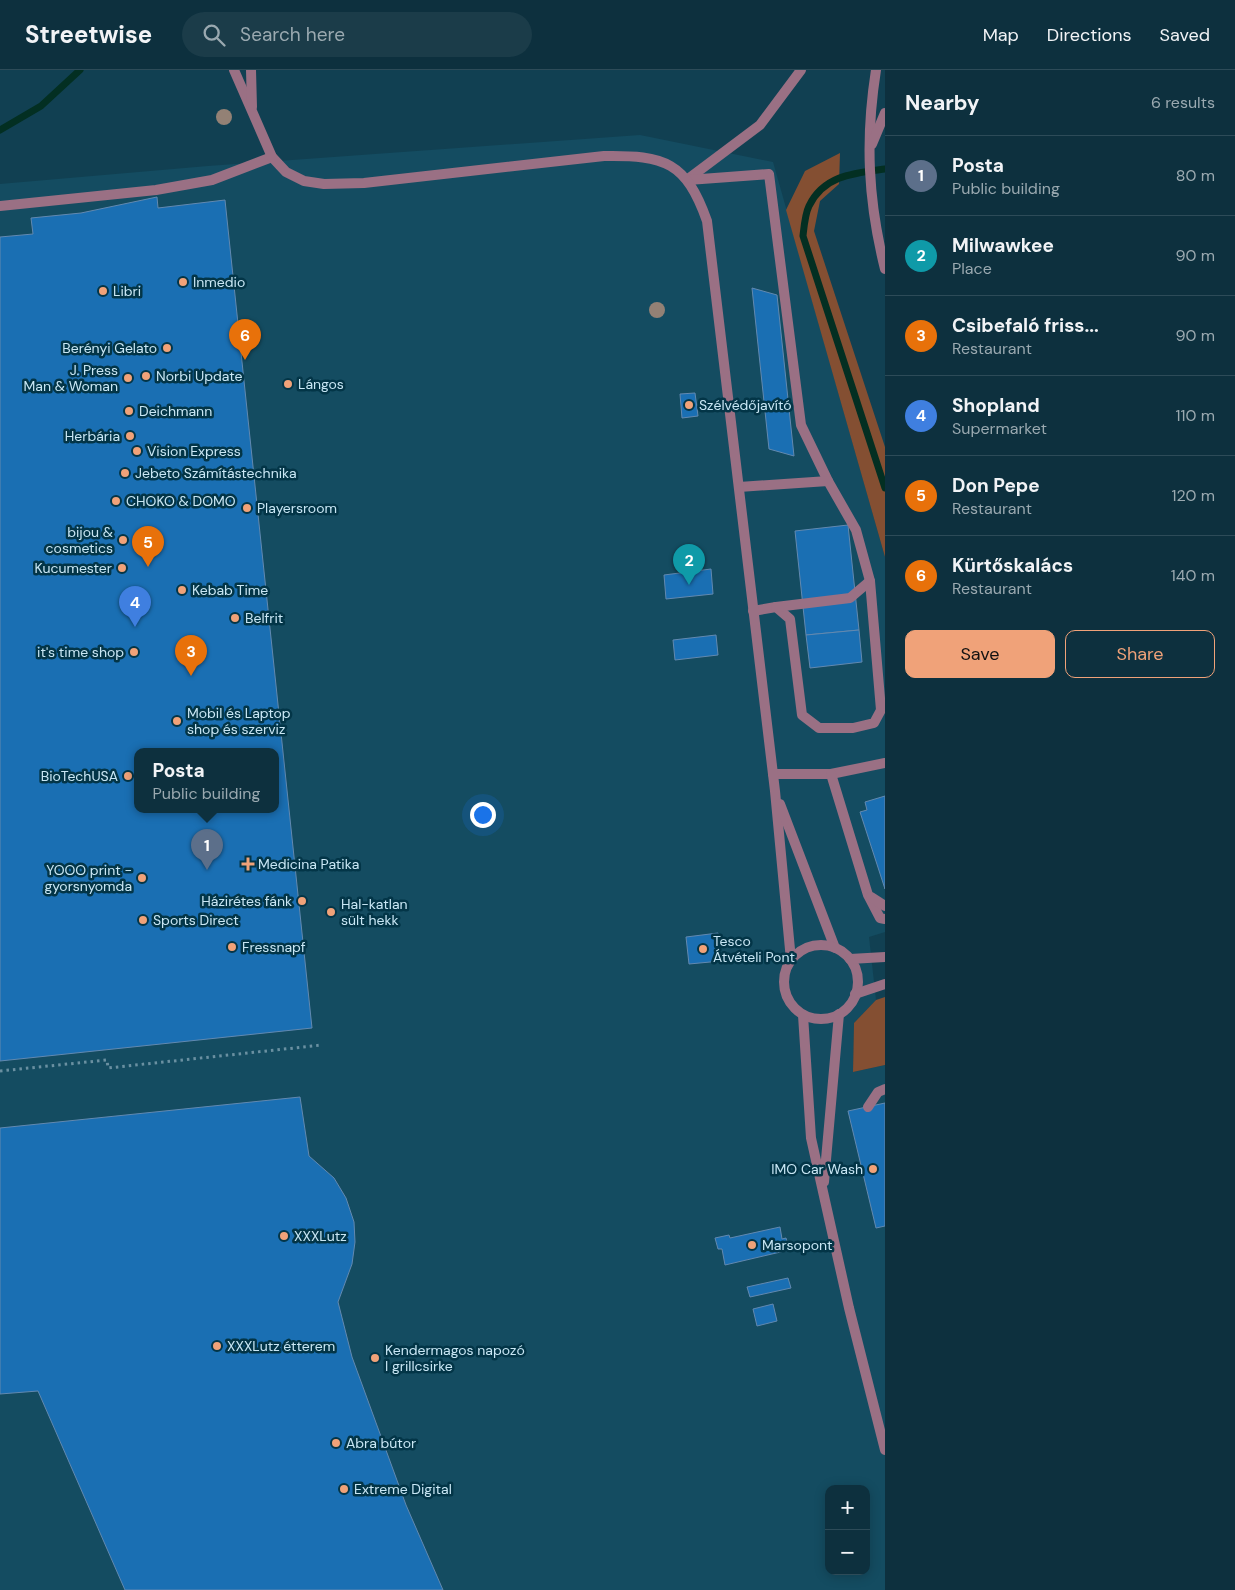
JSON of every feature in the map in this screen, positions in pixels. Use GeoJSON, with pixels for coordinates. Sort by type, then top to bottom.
{"type":"FeatureCollection","features":[{"type":"Feature","properties":{"kind":"street"},"geometry":{"type":"LineString","coordinates":[[234,70],[272,157],[286,172],[304,180],[324,184],[364,184],[604,156],[631,155],[659,160],[676,168],[688,180],[698,196],[707,221],[775,791],[791,960]]}},
{"type":"Feature","properties":{"kind":"street"},"geometry":{"type":"LineString","coordinates":[[251,70],[252,113]]}},
{"type":"Feature","properties":{"kind":"street"},"geometry":{"type":"LineString","coordinates":[[688,180],[760,125],[801,70]]}},
{"type":"Feature","properties":{"kind":"street"},"geometry":{"type":"LineString","coordinates":[[876,70],[868,152],[869,185],[874,227],[885,269]]}},
{"type":"Feature","properties":{"kind":"street"},"geometry":{"type":"LineString","coordinates":[[868,152],[885,113]]}},
{"type":"Feature","properties":{"kind":"street"},"geometry":{"type":"LineString","coordinates":[[0,206],[156,190],[212,180],[272,157]]}},
{"type":"Feature","properties":{"kind":"street"},"geometry":{"type":"LineString","coordinates":[[688,180],[769,174],[801,425],[828,481],[856,530],[870,581],[880,710],[874,723],[853,728],[819,728],[802,715],[790,619],[776,607]]}},
{"type":"Feature","properties":{"kind":"street"},"geometry":{"type":"LineString","coordinates":[[739,486],[828,481]]}},
{"type":"Feature","properties":{"kind":"street"},"geometry":{"type":"LineString","coordinates":[[753,611],[850,598],[870,581]]}},
{"type":"Feature","properties":{"kind":"street"},"geometry":{"type":"LineString","coordinates":[[773,774],[831,774],[885,763]]}},
{"type":"Feature","properties":{"kind":"street"},"geometry":{"type":"LineString","coordinates":[[831,774],[868,894],[880,918],[885,919]]}},
{"type":"Feature","properties":{"kind":"street"},"geometry":{"type":"LineString","coordinates":[[775,791],[835,948]]}},
{"type":"Feature","properties":{"kind":"street"},"geometry":{"type":"LineString","coordinates":[[868,894],[885,906]]}},
{"type":"Feature","properties":{"kind":"street"},"geometry":{"type":"LineString","coordinates":[[823,945],[835,948],[850,959],[855,970],[857,982],[855,994],[849,1006],[839,1014],[824,1019],[803,1015],[789,1000],[785,992],[786,970],[791,960],[800,952],[810,947],[823,945]]}},
{"type":"Feature","properties":{"kind":"street"},"geometry":{"type":"LineString","coordinates":[[850,959],[885,957]]}},
{"type":"Feature","properties":{"kind":"street"},"geometry":{"type":"LineString","coordinates":[[855,994],[885,984]]}},
{"type":"Feature","properties":{"kind":"street"},"geometry":{"type":"LineString","coordinates":[[823,1193],[839,1014]]}},
{"type":"Feature","properties":{"kind":"street"},"geometry":{"type":"LineString","coordinates":[[803,1015],[811,1138],[885,1450]]}},
{"type":"Feature","properties":{"kind":"street"},"geometry":{"type":"LineString","coordinates":[[868,1107],[878,1092],[885,1089]]}},
{"type":"Feature","properties":{"kind":"path"},"geometry":{"type":"LineString","coordinates":[[0,1071],[107,1060],[108,1068],[322,1045]]}},
{"type":"Feature","properties":{"kind":"shaded area"},"geometry":{"type":"Polygon","coordinates":[[[640,135],[773,162],[885,557],[885,932],[869,937],[876,1000],[854,1023],[853,1072],[885,1065],[885,1590],[0,1590],[0,184],[208,166],[640,135]]]}},
{"type":"Feature","properties":{"kind":"shaded area"},"geometry":{"type":"Polygon","coordinates":[[[840,153],[839,184],[820,201],[814,231],[885,447],[885,557],[786,210],[805,171],[840,153]]]}},
{"type":"Feature","properties":{"kind":"shaded area"},"geometry":{"type":"Polygon","coordinates":[[[885,997],[885,1065],[853,1072],[854,1023],[876,1000],[885,997]]]}},
{"type":"Feature","properties":{"kind":"building"},"geometry":{"type":"Polygon","coordinates":[[[157,197],[158,208],[225,200],[312,1028],[0,1061],[0,237],[33,234],[31,218],[81,213],[157,197]]]}},
{"type":"Feature","properties":{"kind":"building"},"geometry":{"type":"Polygon","coordinates":[[[752,288],[777,295],[794,456],[769,449],[752,288]]]}},
{"type":"Feature","properties":{"kind":"building","name":"Szélvédőjavító"},"geometry":{"type":"Polygon","coordinates":[[[695,393],[698,416],[682,418],[680,394],[695,393]]]}},
{"type":"Feature","properties":{"kind":"building"},"geometry":{"type":"Polygon","coordinates":[[[848,525],[859,630],[806,635],[795,531],[848,525]]]}},
{"type":"Feature","properties":{"kind":"building"},"geometry":{"type":"Polygon","coordinates":[[[711,569],[713,594],[666,599],[664,575],[711,569]]]}},
{"type":"Feature","properties":{"kind":"building"},"geometry":{"type":"Polygon","coordinates":[[[859,630],[862,662],[810,668],[806,635],[859,630]]]}},
{"type":"Feature","properties":{"kind":"building"},"geometry":{"type":"Polygon","coordinates":[[[716,635],[718,655],[675,660],[673,640],[716,635]]]}},
{"type":"Feature","properties":{"kind":"building"},"geometry":{"type":"Polygon","coordinates":[[[885,796],[885,889],[860,812],[867,810],[865,802],[885,796]]]}},
{"type":"Feature","properties":{"kind":"building","name":"Tesco Átvételi Pont"},"geometry":{"type":"Polygon","coordinates":[[[718,933],[721,961],[689,964],[686,937],[718,933]]]}},
{"type":"Feature","properties":{"kind":"building"},"geometry":{"type":"Polygon","coordinates":[[[300,1097],[309,1156],[334,1178],[346,1198],[354,1222],[355,1242],[352,1264],[338,1302],[352,1357],[406,1505],[443,1590],[125,1590],[38,1391],[0,1394],[0,1128],[300,1097]]]}},
{"type":"Feature","properties":{"kind":"building","name":"IMO Car Wash"},"geometry":{"type":"Polygon","coordinates":[[[885,1103],[885,1226],[876,1228],[848,1111],[885,1103]]]}},
{"type":"Feature","properties":{"kind":"building"},"geometry":{"type":"Polygon","coordinates":[[[780,1227],[782,1239],[786,1238],[789,1250],[725,1265],[722,1249],[718,1249],[715,1238],[729,1235],[730,1238],[780,1227]]]}},
{"type":"Feature","properties":{"kind":"building"},"geometry":{"type":"Polygon","coordinates":[[[788,1278],[791,1288],[750,1297],[747,1287],[788,1278]]]}},
{"type":"Feature","properties":{"kind":"building"},"geometry":{"type":"Polygon","coordinates":[[[773,1304],[777,1321],[757,1326],[753,1309],[773,1304]]]}},
{"type":"Feature","properties":{"kind":"waterway"},"geometry":{"type":"LineString","coordinates":[[0,130],[41,106],[80,70]]}},
{"type":"Feature","properties":{"kind":"waterway"},"geometry":{"type":"LineString","coordinates":[[885,169],[841,177],[823,188],[809,206],[803,236],[885,488]]}},
{"type":"Feature","properties":{"kind":"place","name":"Inmedio"},"geometry":{"type":"Point","coordinates":[183,282]}},
{"type":"Feature","properties":{"kind":"place","name":"Libri"},"geometry":{"type":"Point","coordinates":[103,291]}},
{"type":"Feature","properties":{"kind":"place","name":"Berényi Gelato"},"geometry":{"type":"Point","coordinates":[167,348]}},
{"type":"Feature","properties":{"kind":"place","name":"Kürtőskalács"},"geometry":{"type":"Point","coordinates":[245,360]}},
{"type":"Feature","properties":{"kind":"place","name":"Norbi Update"},"geometry":{"type":"Point","coordinates":[146,376]}},
{"type":"Feature","properties":{"kind":"place","name":"J. Press Man & Woman"},"geometry":{"type":"Point","coordinates":[128,378]}},
{"type":"Feature","properties":{"kind":"place","name":"Lángos"},"geometry":{"type":"Point","coordinates":[288,384]}},
{"type":"Feature","properties":{"kind":"place","name":"Szélvédőjavító"},"geometry":{"type":"Point","coordinates":[689,405]}},
{"type":"Feature","properties":{"kind":"place","name":"Deichmann"},"geometry":{"type":"Point","coordinates":[129,411]}},
{"type":"Feature","properties":{"kind":"place","name":"Herbária"},"geometry":{"type":"Point","coordinates":[130,436]}},
{"type":"Feature","properties":{"kind":"place","name":"Vision Express"},"geometry":{"type":"Point","coordinates":[137,451]}},
{"type":"Feature","properties":{"kind":"place","name":"Jebeto Számítástechnika"},"geometry":{"type":"Point","coordinates":[125,473]}},
{"type":"Feature","properties":{"kind":"place","name":"CHOKO & DOMO"},"geometry":{"type":"Point","coordinates":[116,501]}},
{"type":"Feature","properties":{"kind":"place","name":"Playersroom"},"geometry":{"type":"Point","coordinates":[247,508]}},
{"type":"Feature","properties":{"kind":"place","name":"bijou & cosmetics"},"geometry":{"type":"Point","coordinates":[123,540]}},
{"type":"Feature","properties":{"kind":"place","name":"Don Pepe"},"geometry":{"type":"Point","coordinates":[148,567]}},
{"type":"Feature","properties":{"kind":"place","name":"Kucumester"},"geometry":{"type":"Point","coordinates":[122,568]}},
{"type":"Feature","properties":{"kind":"place","name":"Milwawkee"},"geometry":{"type":"Point","coordinates":[689,585]}},
{"type":"Feature","properties":{"kind":"place","name":"Kebab Time"},"geometry":{"type":"Point","coordinates":[182,590]}},
{"type":"Feature","properties":{"kind":"place","name":"Belfrit"},"geometry":{"type":"Point","coordinates":[235,618]}},
{"type":"Feature","properties":{"kind":"place","name":"Shopland"},"geometry":{"type":"Point","coordinates":[135,627]}},
{"type":"Feature","properties":{"kind":"place","name":"it's time shop"},"geometry":{"type":"Point","coordinates":[134,652]}},
{"type":"Feature","properties":{"kind":"place","name":"Csibefaló friss..."},"geometry":{"type":"Point","coordinates":[191,676]}},
{"type":"Feature","properties":{"kind":"place","name":"Mobil és Laptop shop és szerviz"},"geometry":{"type":"Point","coordinates":[177,721]}},
{"type":"Feature","properties":{"kind":"place","name":"BioTechUSA"},"geometry":{"type":"Point","coordinates":[128,776]}},
{"type":"Feature","properties":{"kind":"place","name":"Medicina Patika"},"geometry":{"type":"Point","coordinates":[248,864]}},
{"type":"Feature","properties":{"kind":"place","name":"Posta"},"geometry":{"type":"Point","coordinates":[207,870]}},
{"type":"Feature","properties":{"kind":"place","name":"YOOO print - gyorsnyomda"},"geometry":{"type":"Point","coordinates":[142,878]}},
{"type":"Feature","properties":{"kind":"place","name":"Házirétes fánk"},"geometry":{"type":"Point","coordinates":[302,901]}},
{"type":"Feature","properties":{"kind":"place","name":"Hal-katlan sült hekk"},"geometry":{"type":"Point","coordinates":[331,912]}},
{"type":"Feature","properties":{"kind":"place","name":"Sports Direct"},"geometry":{"type":"Point","coordinates":[143,920]}},
{"type":"Feature","properties":{"kind":"place","name":"Fressnapf"},"geometry":{"type":"Point","coordinates":[232,947]}},
{"type":"Feature","properties":{"kind":"place","name":"Tesco Átvételi Pont"},"geometry":{"type":"Point","coordinates":[703,949]}},
{"type":"Feature","properties":{"kind":"place","name":"IMO Car Wash"},"geometry":{"type":"Point","coordinates":[873,1169]}},
{"type":"Feature","properties":{"kind":"place","name":"XXXLutz"},"geometry":{"type":"Point","coordinates":[284,1236]}},
{"type":"Feature","properties":{"kind":"place","name":"Marsopont"},"geometry":{"type":"Point","coordinates":[752,1245]}},
{"type":"Feature","properties":{"kind":"place","name":"XXXLutz étterem"},"geometry":{"type":"Point","coordinates":[217,1346]}},
{"type":"Feature","properties":{"kind":"place","name":"Kendermagos napozó I grillcsirke"},"geometry":{"type":"Point","coordinates":[375,1358]}},
{"type":"Feature","properties":{"kind":"place","name":"Abra bútor"},"geometry":{"type":"Point","coordinates":[336,1443]}},
{"type":"Feature","properties":{"kind":"place","name":"Extreme Digital"},"geometry":{"type":"Point","coordinates":[344,1489]}}]}
